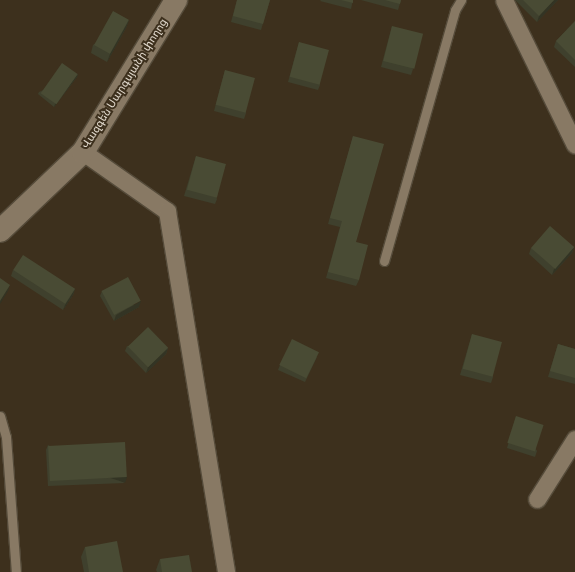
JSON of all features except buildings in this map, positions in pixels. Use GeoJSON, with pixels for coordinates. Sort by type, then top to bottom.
{"type":"FeatureCollection","features":[{"type":"Feature","properties":{"kind":"street","name":"Վազգեն Սարգսյանի փողոց"},"geometry":{"type":"LineString","coordinates":[[0,231],[83,152],[176,0]]}},
{"type":"Feature","properties":{"kind":"street"},"geometry":{"type":"LineString","coordinates":[[504,0],[575,145]]}},
{"type":"Feature","properties":{"kind":"street"},"geometry":{"type":"LineString","coordinates":[[83,152],[167,211],[226,572]]}},
{"type":"Feature","properties":{"kind":"street"},"geometry":{"type":"LineString","coordinates":[[537,499],[575,439]]}},
{"type":"Feature","properties":{"kind":"lane"},"geometry":{"type":"LineString","coordinates":[[384,261],[455,10],[461,0]]}},
{"type":"Feature","properties":{"kind":"lane"},"geometry":{"type":"LineString","coordinates":[[0,416],[6,437],[16,572]]}}]}
